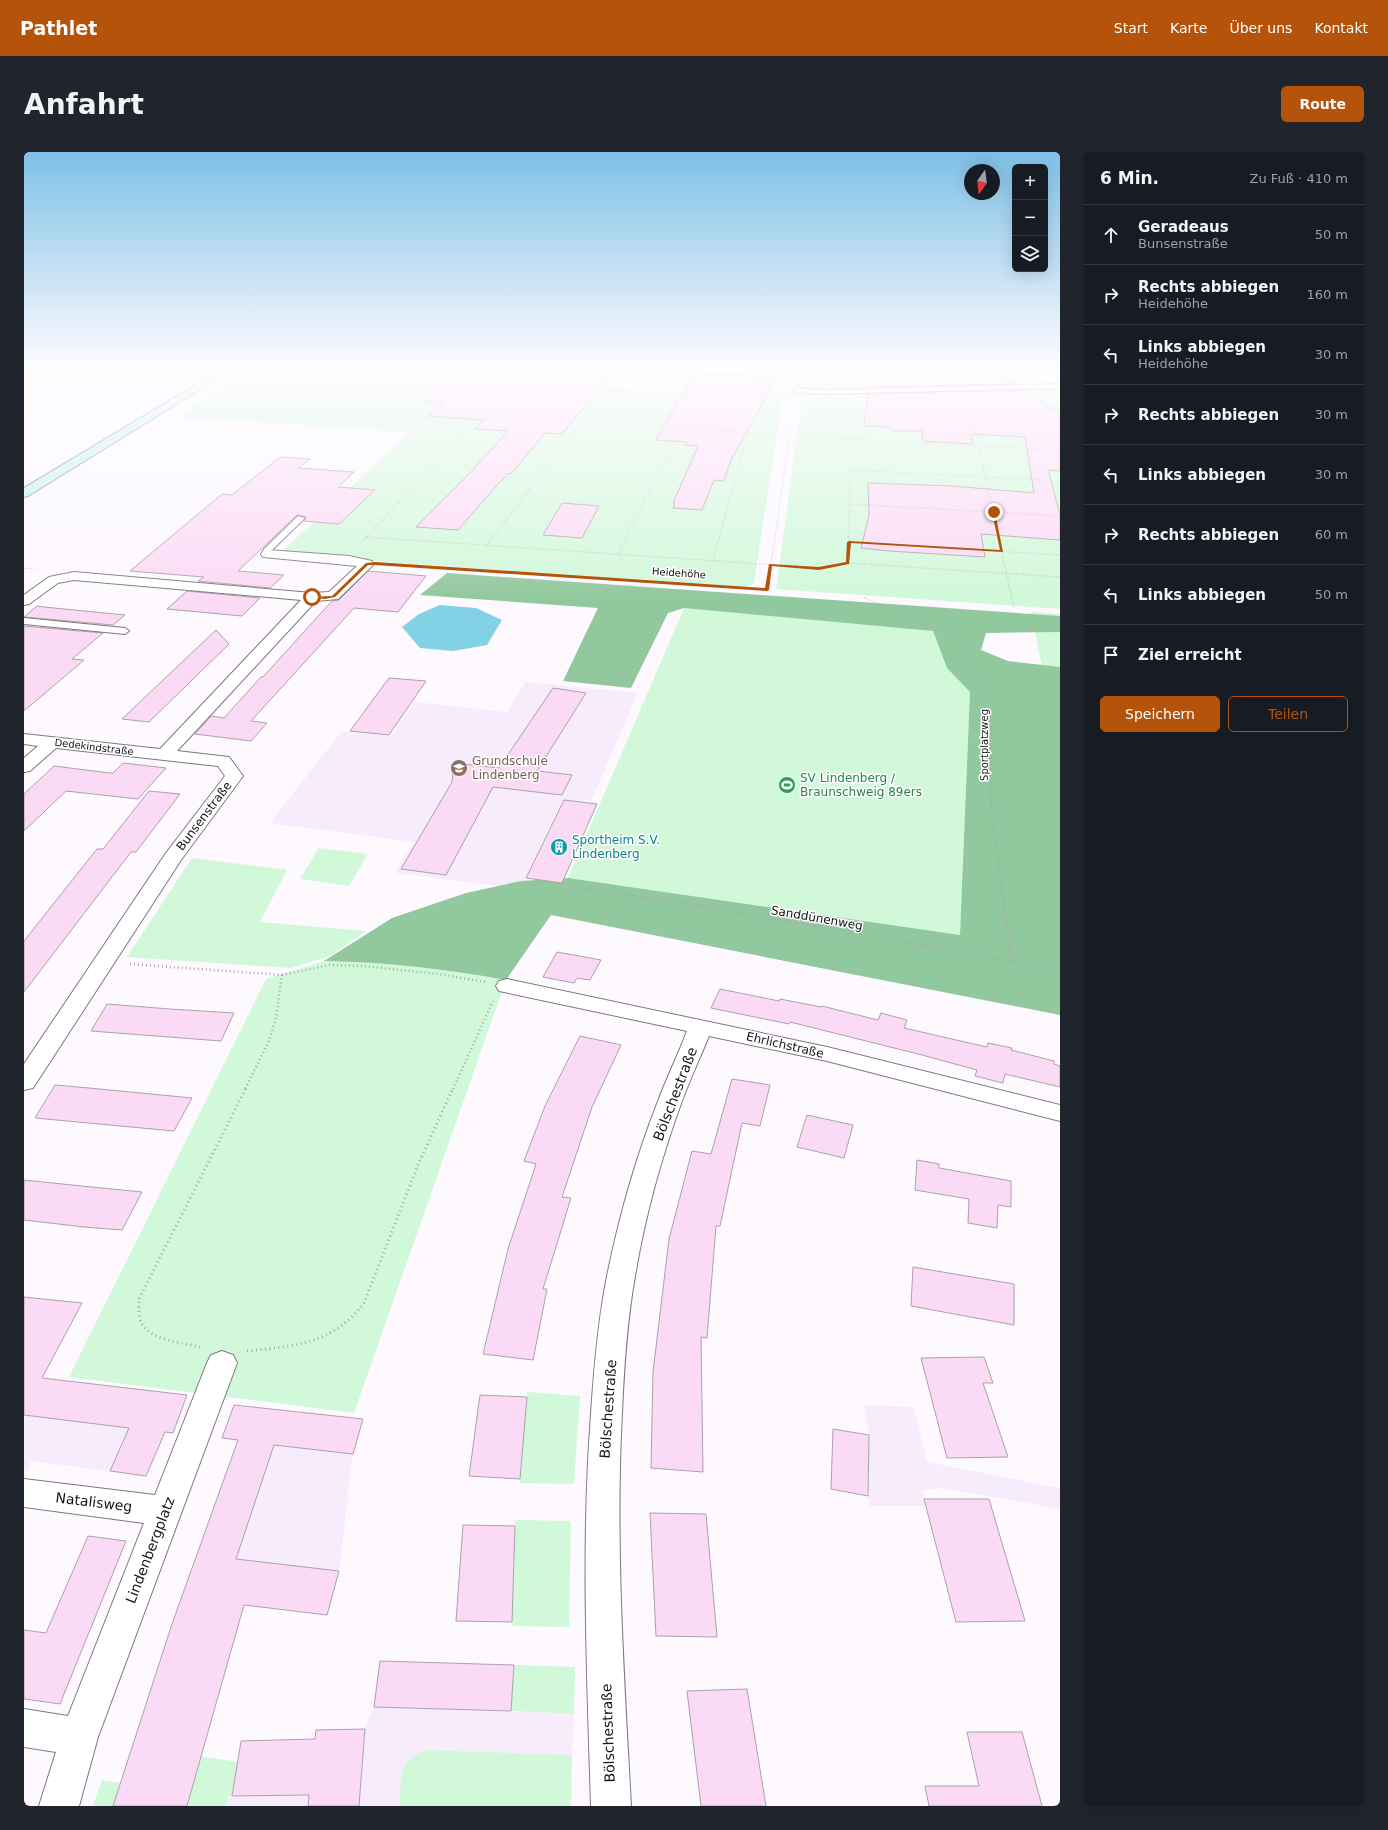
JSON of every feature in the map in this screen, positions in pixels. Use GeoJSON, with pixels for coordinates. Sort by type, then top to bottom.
{"type":"FeatureCollection","features":[{"type":"Feature","properties":{"kind":"main road"},"geometry":{"type":"LineString","coordinates":[[24,493],[101,446]]}},
{"type":"Feature","properties":{"kind":"street"},"geometry":{"type":"LineString","coordinates":[[268,554],[348,560],[367,564]]}},
{"type":"Feature","properties":{"kind":"street"},"geometry":{"type":"LineString","coordinates":[[24,601],[48,584],[63,578],[85,577],[325,598],[333,596],[367,564]]}},
{"type":"Feature","properties":{"kind":"street"},"geometry":{"type":"LineString","coordinates":[[164,755],[312,597]]}},
{"type":"Feature","properties":{"kind":"street","name":"Dedekindstraße"},"geometry":{"type":"LineString","coordinates":[[24,739],[164,755]]}},
{"type":"Feature","properties":{"kind":"street"},"geometry":{"type":"LineString","coordinates":[[24,767],[52,742]]}},
{"type":"Feature","properties":{"kind":"street","name":"Bunsenstraße"},"geometry":{"type":"LineString","coordinates":[[24,1082],[102,962],[173,857],[234,776],[223,761],[164,755]]}},
{"type":"Feature","properties":{"kind":"street","name":"Ehrlichstraße"},"geometry":{"type":"LineString","coordinates":[[507,986],[827,1054],[1060,1114]]}},
{"type":"Feature","properties":{"kind":"street","name":"Bölschestraße"},"geometry":{"type":"LineString","coordinates":[[611,1806],[604,1630],[602,1512],[606,1419],[616,1310],[624,1261],[651,1160],[667,1110],[701,1026]]}},
{"type":"Feature","properties":{"kind":"street","name":"Lindenbergplatz"},"geometry":{"type":"LineString","coordinates":[[59,1806],[79,1736],[223,1354]]}},
{"type":"Feature","properties":{"kind":"street","name":"Natalisweg"},"geometry":{"type":"LineString","coordinates":[[24,1493],[165,1511]]}},
{"type":"Feature","properties":{"kind":"street"},"geometry":{"type":"LineString","coordinates":[[24,1728],[79,1736]]}},
{"type":"Feature","properties":{"kind":"lane"},"geometry":{"type":"LineString","coordinates":[[268,554],[267,551],[301,518]]}},
{"type":"Feature","properties":{"kind":"lane"},"geometry":{"type":"LineString","coordinates":[[24,621],[125,631]]}},
{"type":"Feature","properties":{"kind":"path"},"geometry":{"type":"LineString","coordinates":[[348,560],[365,537],[452,446]]}},
{"type":"Feature","properties":{"kind":"path"},"geometry":{"type":"LineString","coordinates":[[487,545],[563,446]]}},
{"type":"Feature","properties":{"kind":"path"},"geometry":{"type":"LineString","coordinates":[[618,554],[636,516],[673,446]]}},
{"type":"Feature","properties":{"kind":"path"},"geometry":{"type":"LineString","coordinates":[[713,561],[744,446]]}},
{"type":"Feature","properties":{"kind":"path","name":"Heidehöhe"},"geometry":{"type":"LineString","coordinates":[[367,564],[767,590],[787,446]]}},
{"type":"Feature","properties":{"kind":"path"},"geometry":{"type":"LineString","coordinates":[[848,563],[851,446]]}},
{"type":"Feature","properties":{"kind":"path"},"geometry":{"type":"LineString","coordinates":[[980,446],[1014,608]]}},
{"type":"Feature","properties":{"kind":"path"},"geometry":{"type":"LineString","coordinates":[[984,446],[1060,450]]}},
{"type":"Feature","properties":{"kind":"path"},"geometry":{"type":"LineString","coordinates":[[851,470],[1060,481]]}},
{"type":"Feature","properties":{"kind":"path"},"geometry":{"type":"LineString","coordinates":[[850,504],[1060,516]]}},
{"type":"Feature","properties":{"kind":"path"},"geometry":{"type":"LineString","coordinates":[[365,537],[819,568],[848,563],[1060,577]]}},
{"type":"Feature","properties":{"kind":"path"},"geometry":{"type":"LineString","coordinates":[[849,542],[1060,555]]}},
{"type":"Feature","properties":{"kind":"path","name":"Sportplatzweg"},"geometry":{"type":"LineString","coordinates":[[864,598],[953,632],[990,698],[991,807],[1011,961]]}},
{"type":"Feature","properties":{"kind":"path","name":"Sanddünenweg"},"geometry":{"type":"LineString","coordinates":[[569,887],[673,901],[1011,961],[1060,973]]}},
{"type":"Feature","properties":{"kind":"path"},"geometry":{"type":"LineString","coordinates":[[102,962],[282,975],[329,965],[363,966],[439,974],[507,986]]}},
{"type":"Feature","properties":{"kind":"path"},"geometry":{"type":"LineString","coordinates":[[282,975],[276,1018],[269,1041],[139,1299],[139,1315],[143,1327],[155,1336],[223,1354],[298,1346],[332,1333],[357,1315],[364,1303],[418,1165],[494,999],[507,986]]}},
{"type":"Feature","properties":{"kind":"shaded area","name":"Grundschule Lindenberg"},"geometry":{"type":"Polygon","coordinates":[[[525,682],[638,693],[591,801],[585,800],[579,815],[556,812],[520,889],[395,873],[414,842],[270,823],[342,731],[391,736],[415,702],[507,712],[525,682]]]}},
{"type":"Feature","properties":{"kind":"shaded area"},"geometry":{"type":"Polygon","coordinates":[[[864,1405],[914,1407],[927,1462],[1060,1488],[1060,1509],[943,1488],[924,1490],[923,1493],[926,1506],[869,1506],[869,1435],[864,1405]]]}},
{"type":"Feature","properties":{"kind":"shaded area"},"geometry":{"type":"Polygon","coordinates":[[[24,1415],[129,1428],[110,1471],[31,1461],[27,1472],[24,1471],[24,1415]]]}},
{"type":"Feature","properties":{"kind":"shaded area"},"geometry":{"type":"Polygon","coordinates":[[[274,1445],[353,1454],[339,1571],[236,1559],[274,1445]]]}},
{"type":"Feature","properties":{"kind":"shaded area"},"geometry":{"type":"Polygon","coordinates":[[[374,1707],[574,1714],[572,1755],[427,1750],[403,1771],[399,1806],[359,1806],[365,1729],[374,1707]]]}},
{"type":"Feature","properties":{"kind":"shaded area"},"geometry":{"type":"Polygon","coordinates":[[[309,1795],[308,1806],[226,1806],[228,1797],[309,1795]]]}},
{"type":"Feature","properties":{"kind":"green space"},"geometry":{"type":"Polygon","coordinates":[[[395,446],[775,446],[754,583],[749,586],[734,588],[716,587],[279,554],[395,446]]]}},
{"type":"Feature","properties":{"kind":"green space"},"geometry":{"type":"Polygon","coordinates":[[[796,446],[1060,446],[1060,609],[776,589],[796,446]]]}},
{"type":"Feature","properties":{"kind":"green space"},"geometry":{"type":"Polygon","coordinates":[[[447,573],[1060,616],[1060,632],[986,633],[981,650],[1008,661],[1060,667],[1060,1015],[551,915],[506,980],[415,967],[324,961],[392,918],[466,893],[521,881],[568,878],[960,935],[970,692],[947,668],[933,631],[684,608],[668,613],[631,688],[563,681],[598,608],[420,595],[447,573]]]}},
{"type":"Feature","properties":{"kind":"green space","name":"SV Lindenberg / Braunschweig 89ers"},"geometry":{"type":"Polygon","coordinates":[[[684,608],[933,631],[947,668],[970,692],[960,935],[568,878],[684,608]]]}},
{"type":"Feature","properties":{"kind":"green space"},"geometry":{"type":"Polygon","coordinates":[[[1031,612],[1060,614],[1060,755],[1031,612]]]}},
{"type":"Feature","properties":{"kind":"green space"},"geometry":{"type":"Polygon","coordinates":[[[319,848],[368,854],[349,886],[300,879],[319,848]]]}},
{"type":"Feature","properties":{"kind":"green space"},"geometry":{"type":"Polygon","coordinates":[[[192,858],[287,870],[260,922],[366,931],[330,956],[291,968],[127,957],[192,858]]]}},
{"type":"Feature","properties":{"kind":"green space"},"geometry":{"type":"Polygon","coordinates":[[[324,961],[415,967],[506,980],[354,1413],[69,1377],[266,979],[324,961]]]}},
{"type":"Feature","properties":{"kind":"green space"},"geometry":{"type":"Polygon","coordinates":[[[527,1392],[580,1396],[574,1484],[520,1483],[527,1392]]]}},
{"type":"Feature","properties":{"kind":"green space"},"geometry":{"type":"Polygon","coordinates":[[[515,1520],[571,1521],[569,1627],[513,1626],[515,1520]]]}},
{"type":"Feature","properties":{"kind":"green space"},"geometry":{"type":"Polygon","coordinates":[[[514,1665],[575,1667],[574,1714],[511,1711],[514,1665]]]}},
{"type":"Feature","properties":{"kind":"green space"},"geometry":{"type":"Polygon","coordinates":[[[427,1750],[572,1755],[571,1806],[399,1806],[402,1772],[405,1765],[417,1754],[427,1750]]]}},
{"type":"Feature","properties":{"kind":"green space"},"geometry":{"type":"Polygon","coordinates":[[[201,1756],[237,1762],[232,1796],[228,1797],[226,1806],[187,1806],[201,1756]]]}},
{"type":"Feature","properties":{"kind":"green space"},"geometry":{"type":"Polygon","coordinates":[[[102,1780],[120,1783],[113,1806],[93,1806],[102,1780]]]}},
{"type":"Feature","properties":{"kind":"water"},"geometry":{"type":"Polygon","coordinates":[[[440,605],[476,608],[502,620],[487,645],[453,651],[420,648],[402,627],[419,614],[440,605]]]}},
{"type":"Feature","properties":{"kind":"building"},"geometry":{"type":"Polygon","coordinates":[[[494,446],[534,446],[511,474],[509,473],[499,483],[458,530],[416,527],[470,473],[494,446]]]}},
{"type":"Feature","properties":{"kind":"building"},"geometry":{"type":"Polygon","coordinates":[[[698,446],[739,446],[731,460],[724,481],[714,480],[702,510],[673,508],[675,503],[673,503],[698,446]]]}},
{"type":"Feature","properties":{"kind":"building"},"geometry":{"type":"Polygon","coordinates":[[[1026,446],[1060,446],[1060,471],[1048,470],[1060,514],[1060,540],[981,534],[985,557],[861,548],[869,515],[868,483],[952,486],[1034,493],[1026,446]]]}},
{"type":"Feature","properties":{"kind":"building"},"geometry":{"type":"Polygon","coordinates":[[[280,457],[310,459],[298,468],[354,472],[338,487],[375,490],[339,524],[304,521],[306,517],[297,515],[238,571],[284,575],[270,588],[198,581],[204,577],[130,571],[222,494],[232,495],[280,457]]]}},
{"type":"Feature","properties":{"kind":"building"},"geometry":{"type":"Polygon","coordinates":[[[562,503],[599,506],[582,538],[543,535],[562,503]]]}},
{"type":"Feature","properties":{"kind":"building"},"geometry":{"type":"Polygon","coordinates":[[[368,571],[426,576],[398,612],[354,608],[251,721],[267,723],[251,741],[195,734],[211,716],[224,718],[332,601],[339,600],[368,571]]]}},
{"type":"Feature","properties":{"kind":"building"},"geometry":{"type":"Polygon","coordinates":[[[187,591],[260,598],[242,616],[167,609],[187,591]]]}},
{"type":"Feature","properties":{"kind":"building"},"geometry":{"type":"Polygon","coordinates":[[[37,606],[125,615],[113,625],[24,617],[37,606]]]}},
{"type":"Feature","properties":{"kind":"building"},"geometry":{"type":"Polygon","coordinates":[[[24,626],[103,633],[72,659],[84,660],[24,711],[24,626]]]}},
{"type":"Feature","properties":{"kind":"building"},"geometry":{"type":"Polygon","coordinates":[[[216,630],[229,644],[149,722],[122,719],[216,630]]]}},
{"type":"Feature","properties":{"kind":"building"},"geometry":{"type":"Polygon","coordinates":[[[389,678],[426,681],[389,735],[350,731],[389,678]]]}},
{"type":"Feature","properties":{"kind":"building"},"geometry":{"type":"Polygon","coordinates":[[[553,688],[586,693],[537,771],[572,775],[562,795],[493,787],[446,875],[401,869],[452,782],[454,763],[499,768],[553,688]]]}},
{"type":"Feature","properties":{"kind":"building"},"geometry":{"type":"Polygon","coordinates":[[[123,763],[166,768],[138,799],[66,791],[24,831],[24,794],[54,766],[113,773],[123,763]]]}},
{"type":"Feature","properties":{"kind":"building"},"geometry":{"type":"Polygon","coordinates":[[[149,791],[180,794],[136,852],[131,852],[24,992],[24,941],[97,849],[103,849],[149,791]]]}},
{"type":"Feature","properties":{"kind":"building","name":"Sportheim S.V. Lindenberg"},"geometry":{"type":"Polygon","coordinates":[[[564,800],[597,804],[562,883],[526,878],[564,800]]]}},
{"type":"Feature","properties":{"kind":"building"},"geometry":{"type":"Polygon","coordinates":[[[557,952],[601,960],[590,980],[577,978],[574,983],[543,977],[557,952]]]}},
{"type":"Feature","properties":{"kind":"building"},"geometry":{"type":"Polygon","coordinates":[[[720,989],[779,1001],[780,999],[822,1006],[878,1020],[881,1013],[907,1020],[904,1028],[987,1047],[988,1043],[1012,1048],[1011,1050],[1054,1061],[1054,1064],[1060,1066],[1060,1087],[1005,1074],[1003,1083],[975,1076],[977,1070],[922,1055],[790,1022],[789,1024],[711,1008],[720,989]]]}},
{"type":"Feature","properties":{"kind":"building"},"geometry":{"type":"Polygon","coordinates":[[[107,1004],[234,1013],[221,1041],[91,1031],[107,1004]]]}},
{"type":"Feature","properties":{"kind":"building"},"geometry":{"type":"Polygon","coordinates":[[[580,1036],[621,1045],[592,1107],[562,1197],[571,1198],[543,1289],[547,1289],[533,1360],[483,1354],[508,1249],[536,1164],[524,1161],[545,1106],[580,1036]]]}},
{"type":"Feature","properties":{"kind":"building"},"geometry":{"type":"Polygon","coordinates":[[[732,1079],[770,1085],[760,1126],[742,1123],[720,1226],[716,1226],[707,1338],[701,1337],[703,1472],[651,1468],[653,1372],[669,1239],[692,1151],[711,1154],[732,1079]]]}},
{"type":"Feature","properties":{"kind":"building"},"geometry":{"type":"Polygon","coordinates":[[[55,1085],[192,1098],[174,1131],[35,1118],[55,1085]]]}},
{"type":"Feature","properties":{"kind":"building"},"geometry":{"type":"Polygon","coordinates":[[[807,1115],[853,1125],[844,1158],[797,1147],[807,1115]]]}},
{"type":"Feature","properties":{"kind":"building"},"geometry":{"type":"Polygon","coordinates":[[[917,1160],[939,1164],[939,1168],[1011,1181],[1011,1207],[998,1205],[997,1228],[968,1223],[969,1199],[915,1190],[917,1160]]]}},
{"type":"Feature","properties":{"kind":"building"},"geometry":{"type":"Polygon","coordinates":[[[24,1180],[142,1192],[122,1230],[84,1227],[24,1220],[24,1180]]]}},
{"type":"Feature","properties":{"kind":"building"},"geometry":{"type":"Polygon","coordinates":[[[913,1267],[1014,1284],[1014,1325],[911,1306],[913,1267]]]}},
{"type":"Feature","properties":{"kind":"building"},"geometry":{"type":"Polygon","coordinates":[[[24,1297],[82,1303],[42,1378],[187,1395],[173,1433],[165,1432],[146,1476],[110,1471],[129,1428],[24,1415],[24,1297]]]}},
{"type":"Feature","properties":{"kind":"building"},"geometry":{"type":"Polygon","coordinates":[[[984,1357],[993,1383],[983,1383],[1008,1457],[947,1458],[921,1358],[984,1357]]]}},
{"type":"Feature","properties":{"kind":"building"},"geometry":{"type":"Polygon","coordinates":[[[480,1395],[527,1397],[520,1479],[469,1476],[480,1395]]]}},
{"type":"Feature","properties":{"kind":"building"},"geometry":{"type":"Polygon","coordinates":[[[234,1405],[363,1419],[353,1454],[274,1445],[236,1559],[339,1571],[327,1615],[244,1605],[187,1806],[113,1806],[172,1624],[238,1440],[222,1438],[234,1405]]]}},
{"type":"Feature","properties":{"kind":"building"},"geometry":{"type":"Polygon","coordinates":[[[833,1429],[869,1435],[868,1496],[831,1489],[833,1429]]]}},
{"type":"Feature","properties":{"kind":"building"},"geometry":{"type":"Polygon","coordinates":[[[924,1499],[989,1499],[1025,1621],[956,1622],[924,1499]]]}},
{"type":"Feature","properties":{"kind":"building"},"geometry":{"type":"Polygon","coordinates":[[[650,1513],[706,1514],[717,1637],[656,1636],[650,1513]]]}},
{"type":"Feature","properties":{"kind":"building"},"geometry":{"type":"Polygon","coordinates":[[[463,1525],[515,1526],[512,1622],[456,1621],[463,1525]]]}},
{"type":"Feature","properties":{"kind":"building"},"geometry":{"type":"Polygon","coordinates":[[[88,1536],[126,1541],[60,1704],[24,1699],[24,1630],[46,1633],[88,1536]]]}},
{"type":"Feature","properties":{"kind":"building"},"geometry":{"type":"Polygon","coordinates":[[[380,1661],[514,1665],[511,1711],[374,1707],[380,1661]]]}},
{"type":"Feature","properties":{"kind":"building"},"geometry":{"type":"Polygon","coordinates":[[[747,1689],[766,1806],[701,1806],[687,1691],[747,1689]]]}},
{"type":"Feature","properties":{"kind":"building"},"geometry":{"type":"Polygon","coordinates":[[[365,1729],[359,1806],[308,1806],[309,1795],[232,1796],[241,1741],[315,1739],[316,1730],[365,1729]]]}},
{"type":"Feature","properties":{"kind":"building"},"geometry":{"type":"Polygon","coordinates":[[[967,1732],[1022,1732],[1042,1806],[929,1806],[925,1786],[979,1786],[967,1732]]]}},
{"type":"Feature","properties":{"kind":"place","name":"Grundschule Lindenberg"},"geometry":{"type":"Point","coordinates":[459,768]}},
{"type":"Feature","properties":{"kind":"place","name":"SV Lindenberg / Braunschweig 89ers"},"geometry":{"type":"Point","coordinates":[787,785]}},
{"type":"Feature","properties":{"kind":"place","name":"Sportheim S.V. Lindenberg"},"geometry":{"type":"Point","coordinates":[559,847]}},
{"type":"Feature","properties":{"kind":"route"},"geometry":{"type":"LineString","coordinates":[[312,597],[325,598],[333,596],[367,564],[767,590],[770,565],[819,568],[848,563],[849,542],[1002,551],[994,512]]}}]}
